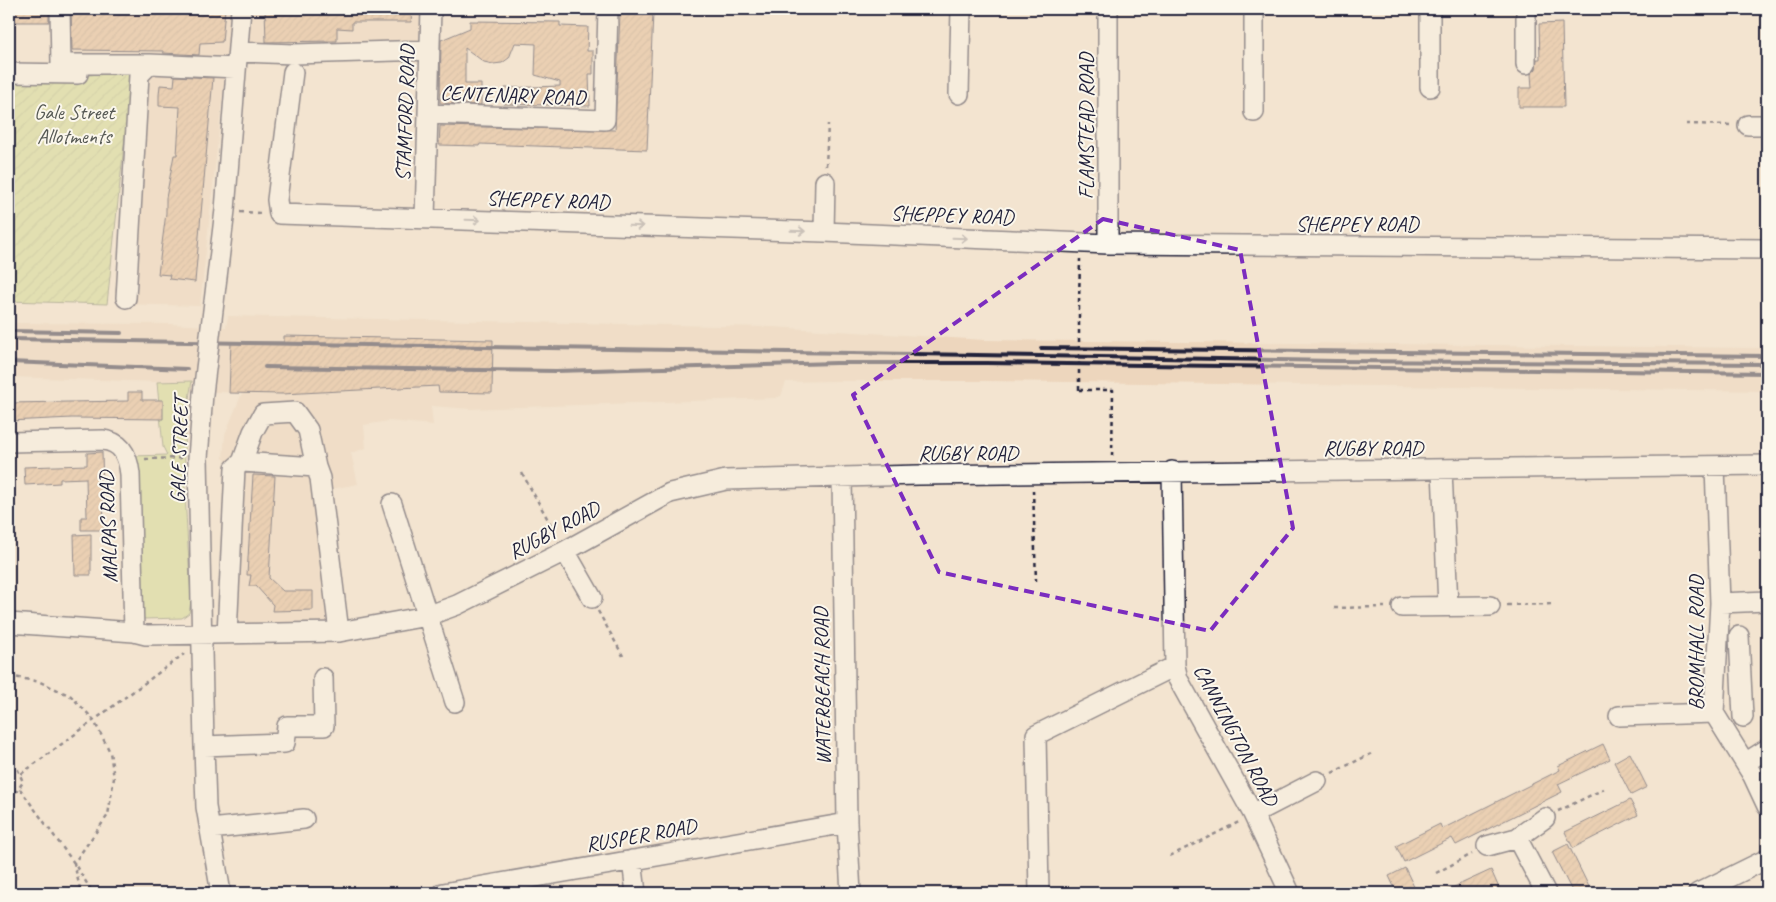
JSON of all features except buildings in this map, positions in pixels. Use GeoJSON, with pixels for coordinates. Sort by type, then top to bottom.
{"type":"FeatureCollection","features":[{"type":"Feature","properties":{"kind":"street"},"geometry":{"type":"LineString","coordinates":[[60,9],[61,64],[144,69]]}},
{"type":"Feature","properties":{"kind":"street","name":"GALE STREET"},"geometry":{"type":"LineString","coordinates":[[221,893],[210,829],[204,746],[198,458],[203,394],[225,210],[241,9]]}},
{"type":"Feature","properties":{"kind":"street","name":"STAMFORD ROAD"},"geometry":{"type":"LineString","coordinates":[[425,218],[431,9]]}},
{"type":"Feature","properties":{"kind":"street","name":"CENTENARY ROAD"},"geometry":{"type":"LineString","coordinates":[[428,114],[605,120],[608,9]]}},
{"type":"Feature","properties":{"kind":"street"},"geometry":{"type":"LineString","coordinates":[[959,94],[961,9]]}},
{"type":"Feature","properties":{"kind":"street","name":"FLAMSTEAD ROAD"},"geometry":{"type":"LineString","coordinates":[[1108,9],[1108,244]]}},
{"type":"Feature","properties":{"kind":"street"},"geometry":{"type":"LineString","coordinates":[[1254,9],[1254,112]]}},
{"type":"Feature","properties":{"kind":"street"},"geometry":{"type":"LineString","coordinates":[[1430,9],[1430,87]]}},
{"type":"Feature","properties":{"kind":"street"},"geometry":{"type":"LineString","coordinates":[[1526,9],[1526,64]]}},
{"type":"Feature","properties":{"kind":"street"},"geometry":{"type":"LineString","coordinates":[[9,72],[144,69],[294,54],[430,50]]}},
{"type":"Feature","properties":{"kind":"street"},"geometry":{"type":"LineString","coordinates":[[126,298],[144,69]]}},
{"type":"Feature","properties":{"kind":"street","name":"SHEPPEY ROAD"},"geometry":{"type":"LineString","coordinates":[[293,72],[277,200],[279,214],[824,232],[1108,244],[1767,250]]}},
{"type":"Feature","properties":{"kind":"street"},"geometry":{"type":"LineString","coordinates":[[1748,125],[1767,125]]}},
{"type":"Feature","properties":{"kind":"street"},"geometry":{"type":"LineString","coordinates":[[824,232],[825,182]]}},
{"type":"Feature","properties":{"kind":"street"},"geometry":{"type":"LineString","coordinates":[[227,634],[235,468],[242,462],[252,432],[263,414],[295,412],[308,430],[320,478],[340,632]]}},
{"type":"Feature","properties":{"kind":"street","name":"MALPAS ROAD"},"geometry":{"type":"LineString","coordinates":[[9,442],[112,441],[123,450],[128,459],[134,632]]}},
{"type":"Feature","properties":{"kind":"street"},"geometry":{"type":"LineString","coordinates":[[242,462],[316,467]]}},
{"type":"Feature","properties":{"kind":"street","name":"RUGBY ROAD"},"geometry":{"type":"LineString","coordinates":[[9,623],[134,632],[146,635],[227,634],[340,632],[427,616],[457,605],[565,551],[670,493],[726,480],[1172,471],[1442,470],[1767,465]]}},
{"type":"Feature","properties":{"kind":"street","name":"BROMHALL ROAD"},"geometry":{"type":"LineString","coordinates":[[1715,467],[1720,603],[1714,713],[1745,763],[1767,806]]}},
{"type":"Feature","properties":{"kind":"street"},"geometry":{"type":"LineString","coordinates":[[1442,470],[1448,606]]}},
{"type":"Feature","properties":{"kind":"street","name":"CANNINGTON ROAD"},"geometry":{"type":"LineString","coordinates":[[1172,471],[1175,666],[1178,679],[1253,814],[1290,893]]}},
{"type":"Feature","properties":{"kind":"street","name":"WATERBEACH ROAD"},"geometry":{"type":"LineString","coordinates":[[842,477],[846,822],[851,893]]}},
{"type":"Feature","properties":{"kind":"street"},"geometry":{"type":"LineString","coordinates":[[392,504],[455,702]]}},
{"type":"Feature","properties":{"kind":"street"},"geometry":{"type":"LineString","coordinates":[[565,551],[592,598]]}},
{"type":"Feature","properties":{"kind":"street"},"geometry":{"type":"LineString","coordinates":[[1720,603],[1767,601]]}},
{"type":"Feature","properties":{"kind":"street"},"geometry":{"type":"LineString","coordinates":[[1402,607],[1490,606]]}},
{"type":"Feature","properties":{"kind":"street"},"geometry":{"type":"LineString","coordinates":[[1739,636],[1744,718]]}},
{"type":"Feature","properties":{"kind":"street"},"geometry":{"type":"LineString","coordinates":[[1718,660],[1740,660]]}},
{"type":"Feature","properties":{"kind":"street"},"geometry":{"type":"LineString","coordinates":[[1039,893],[1036,735],[1175,666]]}},
{"type":"Feature","properties":{"kind":"street"},"geometry":{"type":"LineString","coordinates":[[204,746],[285,743],[287,726],[324,726],[323,678]]}},
{"type":"Feature","properties":{"kind":"street"},"geometry":{"type":"LineString","coordinates":[[1619,716],[1714,713]]}},
{"type":"Feature","properties":{"kind":"street"},"geometry":{"type":"LineString","coordinates":[[1745,763],[1767,749]]}},
{"type":"Feature","properties":{"kind":"street"},"geometry":{"type":"LineString","coordinates":[[1253,814],[1317,781]]}},
{"type":"Feature","properties":{"kind":"street"},"geometry":{"type":"LineString","coordinates":[[1487,846],[1517,838],[1544,818]]}},
{"type":"Feature","properties":{"kind":"street"},"geometry":{"type":"LineString","coordinates":[[210,829],[304,819]]}},
{"type":"Feature","properties":{"kind":"street","name":"RUSPER ROAD"},"geometry":{"type":"LineString","coordinates":[[446,893],[846,822]]}},
{"type":"Feature","properties":{"kind":"street"},"geometry":{"type":"LineString","coordinates":[[1517,838],[1546,893]]}},
{"type":"Feature","properties":{"kind":"street"},"geometry":{"type":"LineString","coordinates":[[1698,893],[1767,859]]}},
{"type":"Feature","properties":{"kind":"street"},"geometry":{"type":"LineString","coordinates":[[632,860],[636,893]]}},
{"type":"Feature","properties":{"kind":"path"},"geometry":{"type":"LineString","coordinates":[[825,182],[828,124]]}},
{"type":"Feature","properties":{"kind":"path"},"geometry":{"type":"LineString","coordinates":[[1686,124],[1748,125]]}},
{"type":"Feature","properties":{"kind":"path"},"geometry":{"type":"LineString","coordinates":[[240,212],[255,212]]}},
{"type":"Feature","properties":{"kind":"path"},"geometry":{"type":"LineString","coordinates":[[1080,243],[1079,390],[1113,390],[1112,472]]}},
{"type":"Feature","properties":{"kind":"path"},"geometry":{"type":"LineString","coordinates":[[128,459],[189,457]]}},
{"type":"Feature","properties":{"kind":"path"},"geometry":{"type":"LineString","coordinates":[[522,473],[565,551]]}},
{"type":"Feature","properties":{"kind":"path"},"geometry":{"type":"LineString","coordinates":[[1033,475],[1036,581]]}},
{"type":"Feature","properties":{"kind":"path"},"geometry":{"type":"LineString","coordinates":[[592,598],[623,656]]}},
{"type":"Feature","properties":{"kind":"path"},"geometry":{"type":"LineString","coordinates":[[1490,606],[1555,604]]}},
{"type":"Feature","properties":{"kind":"path"},"geometry":{"type":"LineString","coordinates":[[1334,608],[1402,607]]}},
{"type":"Feature","properties":{"kind":"path"},"geometry":{"type":"LineString","coordinates":[[171,634],[171,645],[177,646],[188,660]]}},
{"type":"Feature","properties":{"kind":"path"},"geometry":{"type":"LineString","coordinates":[[21,774],[93,719],[184,654]]}},
{"type":"Feature","properties":{"kind":"path"},"geometry":{"type":"LineString","coordinates":[[9,678],[14,677],[40,682],[70,696],[93,719],[110,752],[114,778],[108,815],[74,863],[81,893]]}},
{"type":"Feature","properties":{"kind":"path"},"geometry":{"type":"LineString","coordinates":[[1317,781],[1370,754]]}},
{"type":"Feature","properties":{"kind":"path"},"geometry":{"type":"LineString","coordinates":[[9,768],[14,768],[21,774],[23,782],[20,789],[9,793]]}},
{"type":"Feature","properties":{"kind":"path"},"geometry":{"type":"LineString","coordinates":[[1544,818],[1604,788]]}},
{"type":"Feature","properties":{"kind":"path"},"geometry":{"type":"LineString","coordinates":[[20,789],[74,863],[93,893]]}},
{"type":"Feature","properties":{"kind":"path"},"geometry":{"type":"LineString","coordinates":[[1170,856],[1253,814]]}},
{"type":"Feature","properties":{"kind":"path"},"geometry":{"type":"LineString","coordinates":[[1436,873],[1487,846]]}},
{"type":"Feature","properties":{"kind":"highlighted area"},"geometry":{"type":"Polygon","coordinates":[[[1103,219],[1240,250],[1293,528],[1210,631],[939,572],[853,395],[1103,219]]]}},
{"type":"Feature","properties":{"kind":"shaded area"},"geometry":{"type":"Polygon","coordinates":[[[65,9],[424,9],[422,58],[227,56],[200,306],[116,304],[137,64],[64,61],[65,9]]]}},
{"type":"Feature","properties":{"kind":"shaded area"},"geometry":{"type":"Polygon","coordinates":[[[228,316],[773,327],[985,340],[1767,348],[1767,391],[984,381],[835,381],[786,382],[781,396],[775,398],[470,409],[431,406],[433,425],[389,421],[364,425],[366,448],[351,453],[358,484],[316,492],[330,622],[326,625],[246,628],[237,620],[241,473],[223,458],[225,434],[242,393],[190,391],[191,381],[157,382],[9,377],[9,323],[171,324],[226,327],[228,316]]]}},
{"type":"Feature","properties":{"kind":"green space","name":"Gale Street Allotments"},"geometry":{"type":"Polygon","coordinates":[[[132,70],[107,304],[9,301],[9,79],[56,79],[132,70]]]}},
{"type":"Feature","properties":{"kind":"green space"},"geometry":{"type":"Polygon","coordinates":[[[192,381],[188,408],[185,463],[191,601],[189,613],[182,618],[143,619],[133,456],[167,455],[163,447],[157,382],[192,381]]]}},
{"type":"Feature","properties":{"kind":"railway"},"geometry":{"type":"LineString","coordinates":[[9,331],[121,333]]}},
{"type":"Feature","properties":{"kind":"railway"},"geometry":{"type":"LineString","coordinates":[[9,339],[1336,361],[1767,364]]}},
{"type":"Feature","properties":{"kind":"railway"},"geometry":{"type":"LineString","coordinates":[[1041,348],[1767,356]]}},
{"type":"Feature","properties":{"kind":"railway"},"geometry":{"type":"LineString","coordinates":[[9,362],[187,369]]}},
{"type":"Feature","properties":{"kind":"railway"},"geometry":{"type":"LineString","coordinates":[[265,367],[556,371],[836,363],[986,363],[1767,373]]}}]}
